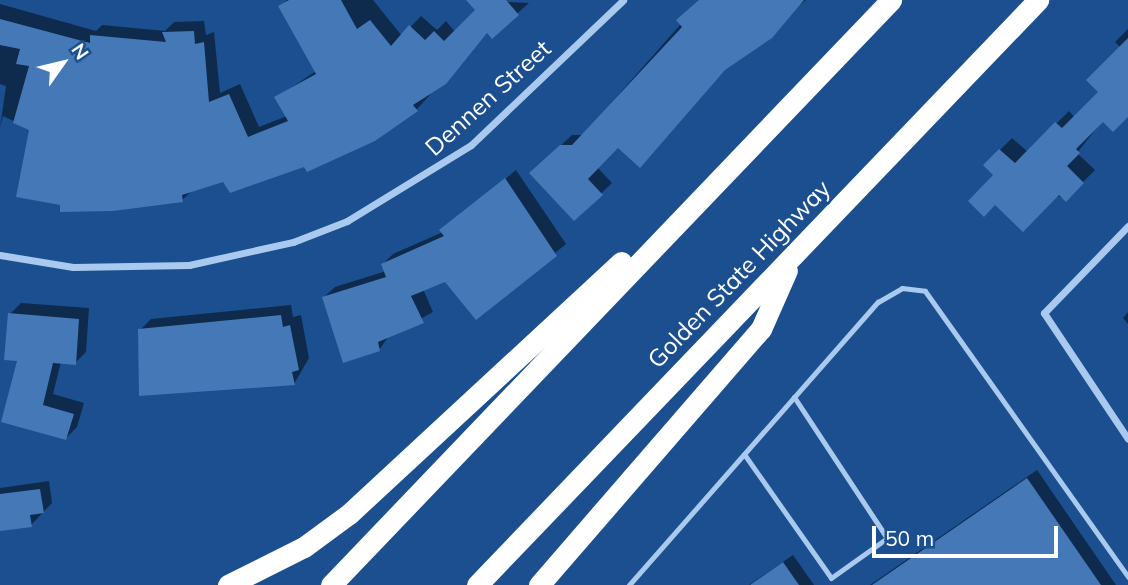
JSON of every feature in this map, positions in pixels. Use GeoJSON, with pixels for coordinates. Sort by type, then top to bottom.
{"type":"FeatureCollection","features":[{"type":"Feature","properties":{"kind":"highway"},"geometry":{"type":"LineString","coordinates":[[331,585],[891,0]]}},
{"type":"Feature","properties":{"kind":"highway","name":"Golden State Highway"},"geometry":{"type":"LineString","coordinates":[[477,585],[1038,0]]}},
{"type":"Feature","properties":{"kind":"highway"},"geometry":{"type":"LineString","coordinates":[[228,585],[304,547],[349,514],[776,118]]}},
{"type":"Feature","properties":{"kind":"highway"},"geometry":{"type":"LineString","coordinates":[[539,585],[761,329],[794,255]]}},
{"type":"Feature","properties":{"kind":"street","name":"Dennen Street"},"geometry":{"type":"LineString","coordinates":[[0,255],[73,267],[189,265],[293,242],[347,221],[471,145],[623,0]]}},
{"type":"Feature","properties":{"kind":"street"},"geometry":{"type":"LineString","coordinates":[[1128,226],[1044,313],[1128,439]]}},
{"type":"Feature","properties":{"kind":"lane"},"geometry":{"type":"LineString","coordinates":[[629,585],[878,302],[901,288],[925,291],[1128,577]]}},
{"type":"Feature","properties":{"kind":"lane"},"geometry":{"type":"LineString","coordinates":[[744,454],[831,578],[887,538],[794,397]]}},
{"type":"Feature","properties":{"kind":"building"},"geometry":{"type":"Polygon","coordinates":[[[289,0],[341,0],[357,29],[370,20],[391,46],[409,25],[425,40],[434,31],[444,41],[475,10],[466,0],[506,0],[519,15],[492,39],[487,33],[446,84],[413,105],[418,111],[375,141],[307,172],[304,167],[230,193],[223,182],[182,195],[183,202],[113,211],[60,212],[60,205],[16,197],[29,130],[13,123],[29,66],[16,64],[20,49],[0,45],[0,19],[90,43],[90,35],[166,42],[162,32],[194,31],[195,44],[204,42],[209,102],[229,94],[248,137],[288,121],[274,97],[316,74],[278,6],[289,0]]]}},
{"type":"Feature","properties":{"kind":"building"},"geometry":{"type":"Polygon","coordinates":[[[699,0],[804,0],[772,38],[725,70],[640,168],[618,148],[588,179],[603,195],[574,221],[529,173],[560,145],[572,145],[682,27],[676,20],[699,0]]]}},
{"type":"Feature","properties":{"kind":"building"},"geometry":{"type":"Polygon","coordinates":[[[1128,38],[1128,117],[1113,132],[1103,122],[1076,149],[1080,153],[1067,166],[1084,183],[1066,202],[1059,195],[1023,232],[995,205],[984,217],[968,201],[993,175],[983,165],[999,149],[1015,163],[1055,122],[1062,128],[1098,92],[1086,80],[1128,38]]]}},
{"type":"Feature","properties":{"kind":"building"},"geometry":{"type":"Polygon","coordinates":[[[505,178],[557,256],[476,320],[445,282],[411,296],[424,323],[378,342],[380,351],[343,363],[322,297],[386,277],[381,264],[444,236],[439,230],[505,178]]]}},
{"type":"Feature","properties":{"kind":"building"},"geometry":{"type":"Polygon","coordinates":[[[8,313],[79,319],[76,365],[53,363],[43,405],[74,414],[66,440],[1,422],[17,361],[4,360],[8,313]]]}},
{"type":"Feature","properties":{"kind":"building"},"geometry":{"type":"Polygon","coordinates":[[[281,315],[283,327],[290,325],[299,370],[292,372],[295,385],[139,396],[138,329],[281,315]]]}},
{"type":"Feature","properties":{"kind":"building"},"geometry":{"type":"Polygon","coordinates":[[[1027,478],[1101,585],[872,585],[1027,478]]]}},
{"type":"Feature","properties":{"kind":"building"},"geometry":{"type":"Polygon","coordinates":[[[40,489],[44,513],[30,515],[32,527],[0,531],[0,494],[40,489]]]}},
{"type":"Feature","properties":{"kind":"building"},"geometry":{"type":"Polygon","coordinates":[[[783,562],[799,585],[750,585],[783,562]]]}}]}
